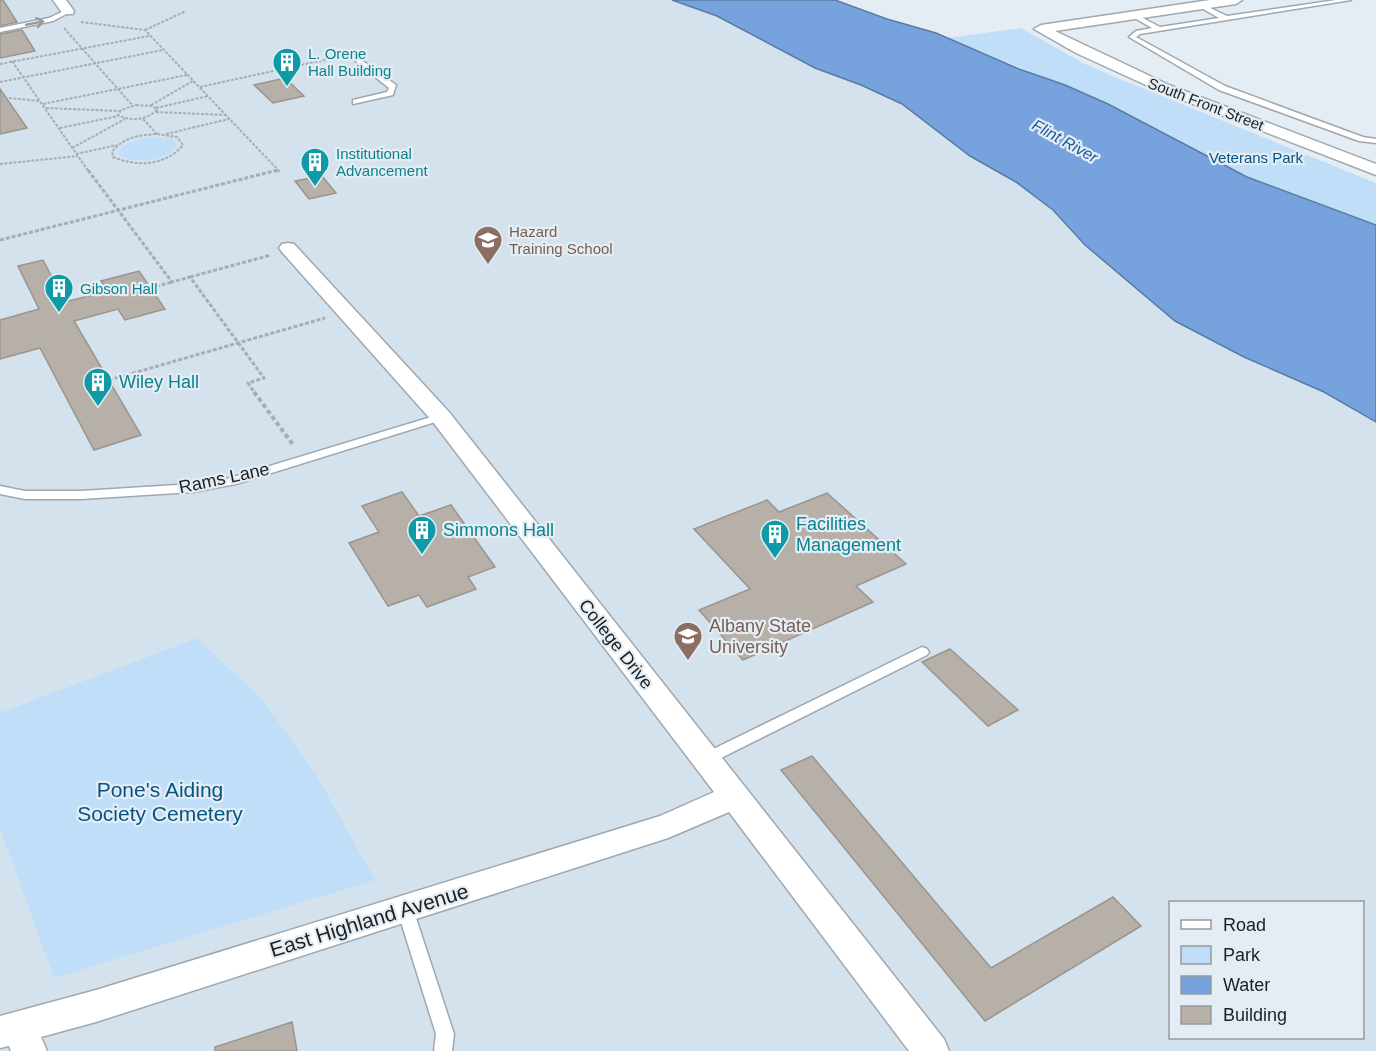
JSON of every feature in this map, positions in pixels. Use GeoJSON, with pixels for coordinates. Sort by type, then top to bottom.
{"type":"FeatureCollection","features":[{"type":"Feature","properties":{"kind":"street"},"geometry":{"type":"LineString","coordinates":[[59,0],[68,11]]}},
{"type":"Feature","properties":{"kind":"street"},"geometry":{"type":"LineString","coordinates":[[1133,15],[1236,0]]}},
{"type":"Feature","properties":{"kind":"street","name":"South Front Street"},"geometry":{"type":"LineString","coordinates":[[1133,15],[1041,29],[1081,51],[1138,77],[1376,170]]}},
{"type":"Feature","properties":{"kind":"street","name":"College Drive"},"geometry":{"type":"LineString","coordinates":[[289,249],[441,417],[931,1051]]}},
{"type":"Feature","properties":{"kind":"street","name":"East Highland Avenue"},"geometry":{"type":"LineString","coordinates":[[16,1037],[96,1006],[669,826],[735,796]]}},
{"type":"Feature","properties":{"kind":"lane"},"geometry":{"type":"LineString","coordinates":[[1348,0],[1138,32],[1132,37],[1221,88],[1362,139],[1376,141]]}},
{"type":"Feature","properties":{"kind":"lane"},"geometry":{"type":"LineString","coordinates":[[1200,5],[1227,19]]}},
{"type":"Feature","properties":{"kind":"lane"},"geometry":{"type":"LineString","coordinates":[[0,30],[55,19],[68,11]]}},
{"type":"Feature","properties":{"kind":"lane"},"geometry":{"type":"LineString","coordinates":[[1133,15],[1159,29]]}},
{"type":"Feature","properties":{"kind":"lane"},"geometry":{"type":"LineString","coordinates":[[355,58],[393,87],[390,93],[357,102]]}},
{"type":"Feature","properties":{"kind":"lane","name":"Rams Lane"},"geometry":{"type":"LineString","coordinates":[[0,490],[25,495],[81,495],[182,489],[232,481],[441,417]]}},
{"type":"Feature","properties":{"kind":"lane"},"geometry":{"type":"LineString","coordinates":[[706,759],[922,652]]}},
{"type":"Feature","properties":{"kind":"lane"},"geometry":{"type":"LineString","coordinates":[[405,909],[445,1034],[443,1051]]}},
{"type":"Feature","properties":{"kind":"path"},"geometry":{"type":"LineString","coordinates":[[55,19],[145,30],[186,11]]}},
{"type":"Feature","properties":{"kind":"path"},"geometry":{"type":"LineString","coordinates":[[55,19],[133,106]]}},
{"type":"Feature","properties":{"kind":"path"},"geometry":{"type":"LineString","coordinates":[[0,240],[279,171],[145,30]]}},
{"type":"Feature","properties":{"kind":"path"},"geometry":{"type":"LineString","coordinates":[[0,63],[150,35]]}},
{"type":"Feature","properties":{"kind":"path"},"geometry":{"type":"LineString","coordinates":[[0,82],[164,50]]}},
{"type":"Feature","properties":{"kind":"path"},"geometry":{"type":"LineString","coordinates":[[199,87],[341,56],[355,58]]}},
{"type":"Feature","properties":{"kind":"path"},"geometry":{"type":"LineString","coordinates":[[12,61],[77,155],[172,282]]}},
{"type":"Feature","properties":{"kind":"path"},"geometry":{"type":"LineString","coordinates":[[0,97],[41,103],[187,75]]}},
{"type":"Feature","properties":{"kind":"path"},"geometry":{"type":"LineString","coordinates":[[45,108],[120,112],[133,106],[150,105],[193,81]]}},
{"type":"Feature","properties":{"kind":"path"},"geometry":{"type":"LineString","coordinates":[[150,105],[156,108],[208,96]]}},
{"type":"Feature","properties":{"kind":"path"},"geometry":{"type":"LineString","coordinates":[[119,116],[120,112]]}},
{"type":"Feature","properties":{"kind":"path"},"geometry":{"type":"LineString","coordinates":[[72,148],[126,119],[142,118],[156,112],[226,115]]}},
{"type":"Feature","properties":{"kind":"path"},"geometry":{"type":"LineString","coordinates":[[60,128],[119,116],[126,119]]}},
{"type":"Feature","properties":{"kind":"path"},"geometry":{"type":"LineString","coordinates":[[142,118],[157,134]]}},
{"type":"Feature","properties":{"kind":"path"},"geometry":{"type":"LineString","coordinates":[[162,134],[230,119]]}},
{"type":"Feature","properties":{"kind":"path"},"geometry":{"type":"LineString","coordinates":[[0,164],[77,155],[118,145],[138,136],[157,134],[177,137],[183,145],[174,155],[152,162],[128,162],[113,157],[112,152],[118,145]]}},
{"type":"Feature","properties":{"kind":"path"},"geometry":{"type":"LineString","coordinates":[[150,288],[289,249]]}},
{"type":"Feature","properties":{"kind":"path"},"geometry":{"type":"LineString","coordinates":[[190,277],[264,378],[248,383],[303,459]]}},
{"type":"Feature","properties":{"kind":"path"},"geometry":{"type":"LineString","coordinates":[[109,380],[347,312]]}},
{"type":"Feature","properties":{"kind":"shaded area","name":"Albany State University"},"geometry":{"type":"Polygon","coordinates":[[[0,0],[672,0],[717,16],[815,68],[861,85],[902,104],[970,156],[1016,182],[1053,210],[1085,245],[1244,357],[1324,392],[1376,422],[1376,1051],[0,1051],[0,0]]]}},
{"type":"Feature","properties":{"kind":"green space","name":"Veterans Park"},"geometry":{"type":"Polygon","coordinates":[[[1021,28],[1083,63],[1115,77],[1376,183],[1376,225],[1247,177],[1108,104],[947,38],[1021,28]]]}},
{"type":"Feature","properties":{"kind":"green space"},"geometry":{"type":"Polygon","coordinates":[[[148,137],[172,139],[177,145],[166,155],[151,160],[134,160],[120,156],[118,152],[124,145],[148,137]]]}},
{"type":"Feature","properties":{"kind":"green space","name":"Pone's Aiding Society Cemetery"},"geometry":{"type":"Polygon","coordinates":[[[197,638],[264,702],[317,776],[375,880],[54,978],[0,828],[0,713],[197,638]]]}},
{"type":"Feature","properties":{"kind":"water","name":"Flint River"},"geometry":{"type":"Polygon","coordinates":[[[672,0],[835,0],[887,19],[936,33],[1019,69],[1065,85],[1108,104],[1247,177],[1376,225],[1376,422],[1324,392],[1244,357],[1175,321],[1085,245],[1053,210],[1016,182],[970,156],[902,104],[861,85],[815,68],[717,16],[672,0]]]}},
{"type":"Feature","properties":{"kind":"building"},"geometry":{"type":"Polygon","coordinates":[[[0,0],[3,0],[17,22],[0,26],[0,0]]]}},
{"type":"Feature","properties":{"kind":"building"},"geometry":{"type":"Polygon","coordinates":[[[22,30],[35,51],[0,58],[0,34],[22,30]]]}},
{"type":"Feature","properties":{"kind":"building","name":"L. Orene Hall Building"},"geometry":{"type":"Polygon","coordinates":[[[285,78],[304,96],[273,103],[254,85],[285,78]]]}},
{"type":"Feature","properties":{"kind":"building"},"geometry":{"type":"Polygon","coordinates":[[[0,89],[27,128],[0,134],[0,89]]]}},
{"type":"Feature","properties":{"kind":"building","name":"Institutional Advancement"},"geometry":{"type":"Polygon","coordinates":[[[322,176],[336,193],[309,199],[295,181],[322,176]]]}},
{"type":"Feature","properties":{"kind":"building"},"geometry":{"type":"Polygon","coordinates":[[[43,260],[65,302],[108,291],[101,281],[139,271],[165,309],[125,320],[118,309],[74,321],[141,435],[94,450],[40,348],[0,359],[0,320],[39,309],[18,266],[43,260]]]}},
{"type":"Feature","properties":{"kind":"building","name":"Simmons Hall"},"geometry":{"type":"Polygon","coordinates":[[[402,492],[419,516],[451,505],[495,567],[468,577],[476,589],[427,607],[419,595],[388,606],[349,543],[379,532],[362,506],[402,492]]]}},
{"type":"Feature","properties":{"kind":"building","name":"Facilities Management"},"geometry":{"type":"Polygon","coordinates":[[[827,493],[906,564],[856,586],[873,602],[743,660],[699,610],[750,589],[694,529],[767,500],[779,512],[827,493]]]}},
{"type":"Feature","properties":{"kind":"building"},"geometry":{"type":"Polygon","coordinates":[[[950,649],[1018,710],[988,726],[922,662],[950,649]]]}},
{"type":"Feature","properties":{"kind":"building"},"geometry":{"type":"Polygon","coordinates":[[[812,756],[991,968],[1113,897],[1141,926],[985,1021],[781,770],[812,756]]]}},
{"type":"Feature","properties":{"kind":"building"},"geometry":{"type":"Polygon","coordinates":[[[292,1022],[297,1051],[215,1051],[215,1047],[292,1022]]]}},
{"type":"Feature","properties":{"kind":"place","name":"L. Orene Hall Building"},"geometry":{"type":"Point","coordinates":[287,88]}},
{"type":"Feature","properties":{"kind":"place","name":"Institutional Advancement"},"geometry":{"type":"Point","coordinates":[315,188]}},
{"type":"Feature","properties":{"kind":"place","name":"Hazard Training School"},"geometry":{"type":"Point","coordinates":[488,266]}},
{"type":"Feature","properties":{"kind":"place","name":"Gibson Hall"},"geometry":{"type":"Point","coordinates":[59,314]}},
{"type":"Feature","properties":{"kind":"place","name":"Wiley Hall"},"geometry":{"type":"Point","coordinates":[98,408]}},
{"type":"Feature","properties":{"kind":"place","name":"Simmons Hall"},"geometry":{"type":"Point","coordinates":[422,556]}},
{"type":"Feature","properties":{"kind":"place","name":"Facilities Management"},"geometry":{"type":"Point","coordinates":[775,560]}},
{"type":"Feature","properties":{"kind":"place","name":"Albany State University"},"geometry":{"type":"Point","coordinates":[688,662]}}]}
